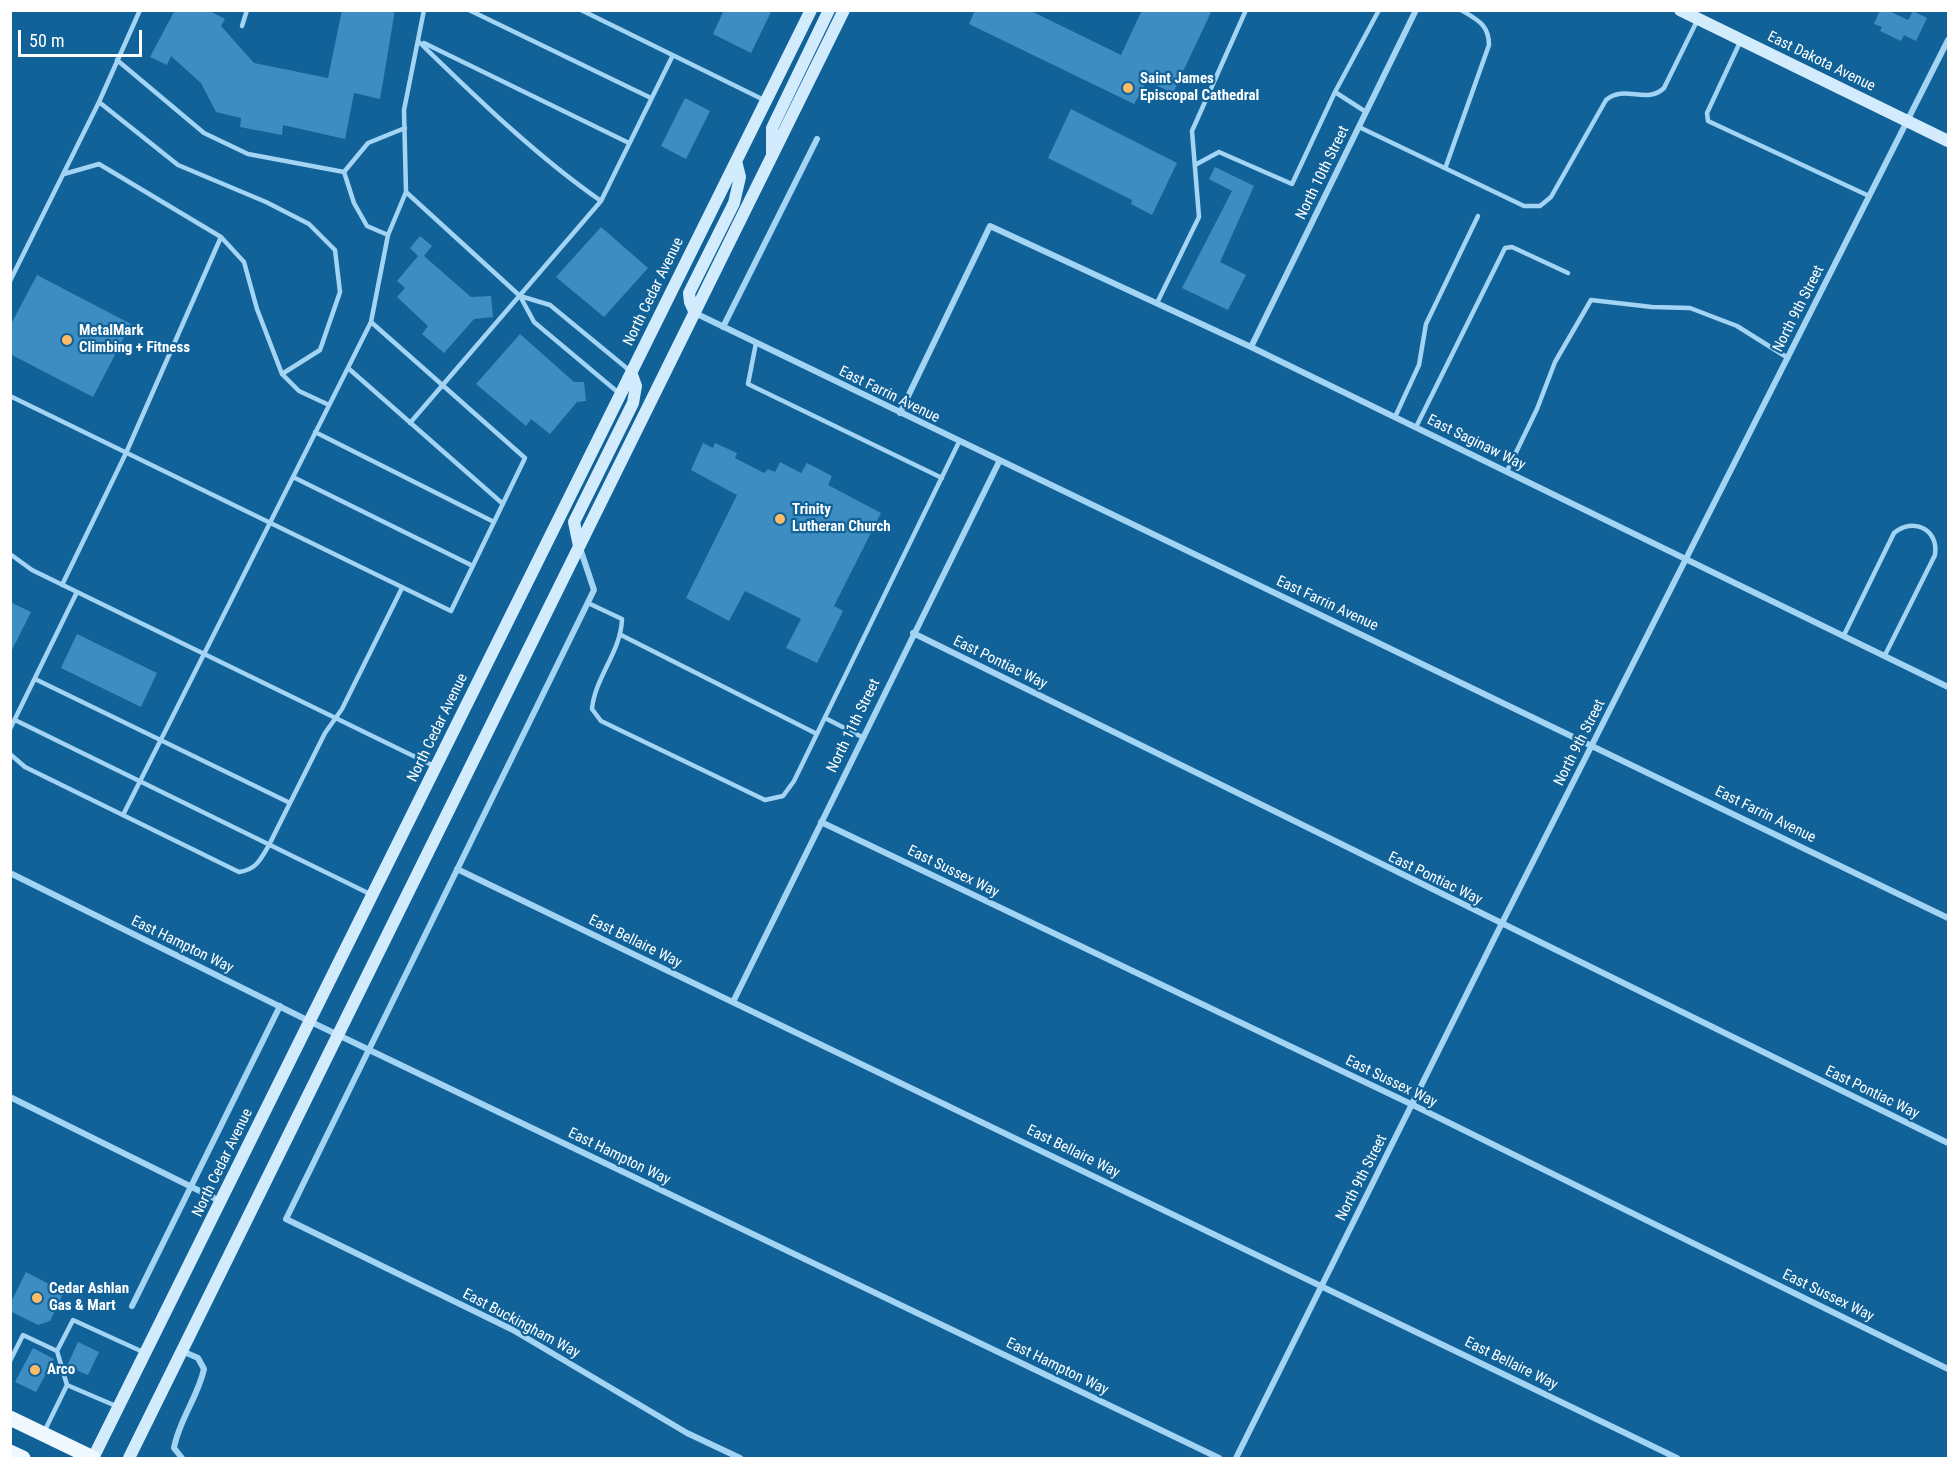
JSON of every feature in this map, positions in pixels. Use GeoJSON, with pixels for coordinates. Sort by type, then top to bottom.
{"type":"FeatureCollection","features":[{"type":"Feature","properties":{"kind":"main road","name":"North Cedar Avenue"},"geometry":{"type":"LineString","coordinates":[[93,1458],[811,10]]}},
{"type":"Feature","properties":{"kind":"main road"},"geometry":{"type":"LineString","coordinates":[[772,156],[770,142],[776,117],[829,10]]}},
{"type":"Feature","properties":{"kind":"main road"},"geometry":{"type":"LineString","coordinates":[[129,1458],[844,10]]}},
{"type":"Feature","properties":{"kind":"main road","name":"East Dakota Avenue"},"geometry":{"type":"LineString","coordinates":[[1680,10],[1948,141]]}},
{"type":"Feature","properties":{"kind":"main road"},"geometry":{"type":"LineString","coordinates":[[695,313],[689,293],[734,203],[740,177],[736,160]]}},
{"type":"Feature","properties":{"kind":"main road"},"geometry":{"type":"LineString","coordinates":[[579,546],[574,522],[636,394],[631,372]]}},
{"type":"Feature","properties":{"kind":"main road"},"geometry":{"type":"LineString","coordinates":[[10,1418],[93,1458]]}},
{"type":"Feature","properties":{"kind":"main road"},"geometry":{"type":"LineString","coordinates":[[10,1452],[23,1458]]}},
{"type":"Feature","properties":{"kind":"street","name":"North 10th Street"},"geometry":{"type":"LineString","coordinates":[[1251,347],[1416,10]]}},
{"type":"Feature","properties":{"kind":"street","name":"North 9th Street"},"geometry":{"type":"LineString","coordinates":[[1236,1458],[1501,925],[1948,40]]}},
{"type":"Feature","properties":{"kind":"street"},"geometry":{"type":"LineString","coordinates":[[723,327],[817,139]]}},
{"type":"Feature","properties":{"kind":"street","name":"East Saginaw Way"},"geometry":{"type":"LineString","coordinates":[[900,413],[990,226],[1251,347],[1948,687]]}},
{"type":"Feature","properties":{"kind":"street","name":"East Farrin Avenue"},"geometry":{"type":"LineString","coordinates":[[695,313],[999,462],[1593,744],[1948,918]]}},
{"type":"Feature","properties":{"kind":"street","name":"North 11th Street"},"geometry":{"type":"LineString","coordinates":[[733,1002],[999,462]]}},
{"type":"Feature","properties":{"kind":"street"},"geometry":{"type":"LineString","coordinates":[[369,1050],[594,590],[579,546]]}},
{"type":"Feature","properties":{"kind":"street","name":"East Pontiac Way"},"geometry":{"type":"LineString","coordinates":[[913,633],[1501,925],[1948,1143]]}},
{"type":"Feature","properties":{"kind":"street","name":"East Sussex Way"},"geometry":{"type":"LineString","coordinates":[[821,822],[1413,1105],[1948,1369]]}},
{"type":"Feature","properties":{"kind":"street","name":"East Bellaire Way"},"geometry":{"type":"LineString","coordinates":[[457,869],[1677,1458]]}},
{"type":"Feature","properties":{"kind":"street","name":"East Hampton Way"},"geometry":{"type":"LineString","coordinates":[[10,873],[309,1021],[1219,1458]]}},
{"type":"Feature","properties":{"kind":"street"},"geometry":{"type":"LineString","coordinates":[[132,1306],[280,1006]]}},
{"type":"Feature","properties":{"kind":"street","name":"East Buckingham Way"},"geometry":{"type":"LineString","coordinates":[[369,1050],[286,1219],[513,1330],[687,1433],[740,1458]]}},
{"type":"Feature","properties":{"kind":"street"},"geometry":{"type":"LineString","coordinates":[[10,1097],[221,1201]]}},
{"type":"Feature","properties":{"kind":"street"},"geometry":{"type":"LineString","coordinates":[[182,1350],[198,1358],[204,1369],[201,1382],[177,1433],[174,1448],[182,1458]]}},
{"type":"Feature","properties":{"kind":"lane"},"geometry":{"type":"LineString","coordinates":[[10,281],[99,102],[140,10]]}},
{"type":"Feature","properties":{"kind":"lane"},"geometry":{"type":"LineString","coordinates":[[242,26],[246,10]]}},
{"type":"Feature","properties":{"kind":"lane"},"geometry":{"type":"LineString","coordinates":[[123,815],[371,322],[388,235],[406,192],[404,110],[424,10]]}},
{"type":"Feature","properties":{"kind":"lane"},"geometry":{"type":"LineString","coordinates":[[469,10],[651,98]]}},
{"type":"Feature","properties":{"kind":"lane"},"geometry":{"type":"LineString","coordinates":[[581,10],[672,57],[766,101]]}},
{"type":"Feature","properties":{"kind":"lane"},"geometry":{"type":"LineString","coordinates":[[1157,303],[1199,218],[1192,131],[1246,10]]}},
{"type":"Feature","properties":{"kind":"lane"},"geometry":{"type":"LineString","coordinates":[[1195,165],[1219,152],[1292,184],[1335,92],[1379,10]]}},
{"type":"Feature","properties":{"kind":"lane"},"geometry":{"type":"LineString","coordinates":[[1446,166],[1490,45],[1489,33],[1482,22],[1461,10]]}},
{"type":"Feature","properties":{"kind":"lane"},"geometry":{"type":"LineString","coordinates":[[1359,127],[1446,166],[1524,206],[1540,206],[1551,197],[1606,100],[1613,93],[1622,92],[1648,97],[1664,88],[1698,19]]}},
{"type":"Feature","properties":{"kind":"lane"},"geometry":{"type":"LineString","coordinates":[[418,40],[629,143]]}},
{"type":"Feature","properties":{"kind":"lane"},"geometry":{"type":"LineString","coordinates":[[418,40],[470,91],[580,186],[602,201]]}},
{"type":"Feature","properties":{"kind":"lane"},"geometry":{"type":"LineString","coordinates":[[1741,40],[1707,113],[1708,121],[1869,196]]}},
{"type":"Feature","properties":{"kind":"lane"},"geometry":{"type":"LineString","coordinates":[[410,423],[602,201],[672,57]]}},
{"type":"Feature","properties":{"kind":"lane"},"geometry":{"type":"LineString","coordinates":[[117,60],[204,133],[248,154],[344,171]]}},
{"type":"Feature","properties":{"kind":"lane"},"geometry":{"type":"LineString","coordinates":[[1335,92],[1366,112]]}},
{"type":"Feature","properties":{"kind":"lane"},"geometry":{"type":"LineString","coordinates":[[99,102],[178,165],[266,202],[309,224],[335,250],[340,292],[320,350],[282,374]]}},
{"type":"Feature","properties":{"kind":"lane"},"geometry":{"type":"LineString","coordinates":[[344,171],[368,143],[405,128]]}},
{"type":"Feature","properties":{"kind":"lane"},"geometry":{"type":"LineString","coordinates":[[64,174],[99,164],[221,237],[244,262],[258,309],[282,374],[299,391],[329,405]]}},
{"type":"Feature","properties":{"kind":"lane"},"geometry":{"type":"LineString","coordinates":[[344,171],[354,203],[367,225],[388,235]]}},
{"type":"Feature","properties":{"kind":"lane"},"geometry":{"type":"LineString","coordinates":[[406,192],[520,296],[534,322],[620,395]]}},
{"type":"Feature","properties":{"kind":"lane"},"geometry":{"type":"LineString","coordinates":[[1395,417],[1419,365],[1426,324],[1478,216]]}},
{"type":"Feature","properties":{"kind":"lane"},"geometry":{"type":"LineString","coordinates":[[62,585],[126,453],[221,237]]}},
{"type":"Feature","properties":{"kind":"lane"},"geometry":{"type":"LineString","coordinates":[[1416,427],[1505,248],[1512,247],[1568,273]]}},
{"type":"Feature","properties":{"kind":"lane"},"geometry":{"type":"LineString","coordinates":[[520,296],[550,305],[631,372]]}},
{"type":"Feature","properties":{"kind":"lane"},"geometry":{"type":"LineString","coordinates":[[1507,471],[1537,409],[1555,362],[1591,300],[1652,307],[1690,308],[1737,326],[1788,358]]}},
{"type":"Feature","properties":{"kind":"lane"},"geometry":{"type":"LineString","coordinates":[[10,396],[451,611],[525,458],[371,322]]}},
{"type":"Feature","properties":{"kind":"lane"},"geometry":{"type":"LineString","coordinates":[[756,343],[748,384],[942,478]]}},
{"type":"Feature","properties":{"kind":"lane"},"geometry":{"type":"LineString","coordinates":[[348,368],[503,504]]}},
{"type":"Feature","properties":{"kind":"lane"},"geometry":{"type":"LineString","coordinates":[[315,432],[494,522]]}},
{"type":"Feature","properties":{"kind":"lane"},"geometry":{"type":"LineString","coordinates":[[588,603],[622,619],[621,635],[593,696],[592,708],[601,721],[765,800],[783,796],[794,782],[959,442]]}},
{"type":"Feature","properties":{"kind":"lane"},"geometry":{"type":"LineString","coordinates":[[293,477],[472,566]]}},
{"type":"Feature","properties":{"kind":"lane"},"geometry":{"type":"LineString","coordinates":[[1844,635],[1894,534],[1901,527],[1912,525],[1926,529],[1934,537],[1935,555],[1885,655]]}},
{"type":"Feature","properties":{"kind":"lane"},"geometry":{"type":"LineString","coordinates":[[10,554],[32,570],[435,767]]}},
{"type":"Feature","properties":{"kind":"lane"},"geometry":{"type":"LineString","coordinates":[[10,754],[25,767],[239,872],[250,871],[270,845],[402,588]]}},
{"type":"Feature","properties":{"kind":"lane"},"geometry":{"type":"LineString","coordinates":[[10,729],[76,592]]}},
{"type":"Feature","properties":{"kind":"lane"},"geometry":{"type":"LineString","coordinates":[[621,635],[817,734]]}},
{"type":"Feature","properties":{"kind":"lane"},"geometry":{"type":"LineString","coordinates":[[35,679],[290,803]]}},
{"type":"Feature","properties":{"kind":"lane"},"geometry":{"type":"LineString","coordinates":[[825,718],[862,737]]}},
{"type":"Feature","properties":{"kind":"lane"},"geometry":{"type":"LineString","coordinates":[[15,720],[372,895]]}},
{"type":"Feature","properties":{"kind":"lane"},"geometry":{"type":"LineString","coordinates":[[43,1434],[67,1385],[57,1351],[73,1320],[145,1353]]}},
{"type":"Feature","properties":{"kind":"lane"},"geometry":{"type":"LineString","coordinates":[[10,1361],[23,1335],[57,1351]]}},
{"type":"Feature","properties":{"kind":"lane"},"geometry":{"type":"LineString","coordinates":[[67,1385],[118,1408]]}},
{"type":"Feature","properties":{"kind":"building"},"geometry":{"type":"Polygon","coordinates":[[[175,10],[208,10],[225,19],[221,26],[254,63],[328,78],[342,10],[395,10],[380,99],[354,93],[345,139],[283,125],[282,135],[240,127],[241,118],[216,112],[201,83],[171,56],[167,65],[150,57],[175,10]]]}},
{"type":"Feature","properties":{"kind":"building"},"geometry":{"type":"Polygon","coordinates":[[[724,10],[772,10],[751,53],[713,34],[724,10]]]}},
{"type":"Feature","properties":{"kind":"building"},"geometry":{"type":"Polygon","coordinates":[[[975,10],[1029,10],[1121,55],[1142,10],[1212,10],[1173,93],[1147,81],[1134,104],[969,24],[975,10]]]}},
{"type":"Feature","properties":{"kind":"building"},"geometry":{"type":"Polygon","coordinates":[[[1880,10],[1887,10],[1908,20],[1913,11],[1927,18],[1916,41],[1904,35],[1901,41],[1880,31],[1882,27],[1874,24],[1880,10]]]}},
{"type":"Feature","properties":{"kind":"building"},"geometry":{"type":"Polygon","coordinates":[[[685,98],[710,111],[686,159],[661,146],[685,98]]]}},
{"type":"Feature","properties":{"kind":"building"},"geometry":{"type":"Polygon","coordinates":[[[1071,109],[1177,163],[1152,215],[1131,204],[1132,200],[1048,158],[1071,109]]]}},
{"type":"Feature","properties":{"kind":"building"},"geometry":{"type":"Polygon","coordinates":[[[1215,167],[1254,186],[1220,262],[1246,275],[1228,310],[1182,288],[1232,191],[1209,179],[1215,167]]]}},
{"type":"Feature","properties":{"kind":"building"},"geometry":{"type":"Polygon","coordinates":[[[601,227],[648,268],[604,317],[556,277],[601,227]]]}},
{"type":"Feature","properties":{"kind":"building"},"geometry":{"type":"Polygon","coordinates":[[[420,236],[432,246],[424,256],[471,297],[491,296],[493,317],[474,319],[444,353],[422,334],[428,326],[397,297],[405,288],[397,281],[418,256],[410,248],[420,236]]]}},
{"type":"Feature","properties":{"kind":"building","name":"MetalMark Climbing + Fitness"},"geometry":{"type":"Polygon","coordinates":[[[37,275],[131,324],[93,397],[10,354],[10,326],[37,275]]]}},
{"type":"Feature","properties":{"kind":"building"},"geometry":{"type":"Polygon","coordinates":[[[520,334],[574,382],[584,382],[586,401],[577,402],[550,434],[531,419],[526,426],[476,384],[520,334]]]}},
{"type":"Feature","properties":{"kind":"building"},"geometry":{"type":"Polygon","coordinates":[[[703,443],[713,448],[715,443],[737,453],[735,458],[764,473],[768,469],[775,472],[780,462],[801,473],[807,463],[832,476],[828,485],[881,513],[834,606],[843,611],[817,663],[786,648],[801,619],[745,591],[729,621],[686,598],[737,495],[691,470],[703,443]]]}},
{"type":"Feature","properties":{"kind":"building"},"geometry":{"type":"Polygon","coordinates":[[[10,602],[31,612],[10,654],[10,602]]]}},
{"type":"Feature","properties":{"kind":"building"},"geometry":{"type":"Polygon","coordinates":[[[77,634],[157,673],[141,707],[61,668],[77,634]]]}},
{"type":"Feature","properties":{"kind":"building","name":"Cedar Ashlan Gas & Mart"},"geometry":{"type":"Polygon","coordinates":[[[26,1272],[64,1292],[50,1321],[38,1325],[10,1311],[10,1304],[26,1272]]]}},
{"type":"Feature","properties":{"kind":"building","name":"Arco"},"geometry":{"type":"Polygon","coordinates":[[[78,1342],[99,1352],[88,1375],[67,1366],[78,1342]]]}},
{"type":"Feature","properties":{"kind":"building","name":"Arco"},"geometry":{"type":"Polygon","coordinates":[[[33,1348],[54,1359],[36,1392],[15,1382],[33,1348]]]}},
{"type":"Feature","properties":{"kind":"place","name":"Saint James Episcopal Cathedral"},"geometry":{"type":"Point","coordinates":[1128,88]}},
{"type":"Feature","properties":{"kind":"place","name":"MetalMark Climbing + Fitness"},"geometry":{"type":"Point","coordinates":[67,340]}},
{"type":"Feature","properties":{"kind":"place","name":"Trinity Lutheran Church"},"geometry":{"type":"Point","coordinates":[780,519]}},
{"type":"Feature","properties":{"kind":"place","name":"Cedar Ashlan Gas & Mart"},"geometry":{"type":"Point","coordinates":[37,1298]}},
{"type":"Feature","properties":{"kind":"place","name":"Arco"},"geometry":{"type":"Point","coordinates":[35,1370]}}]}
